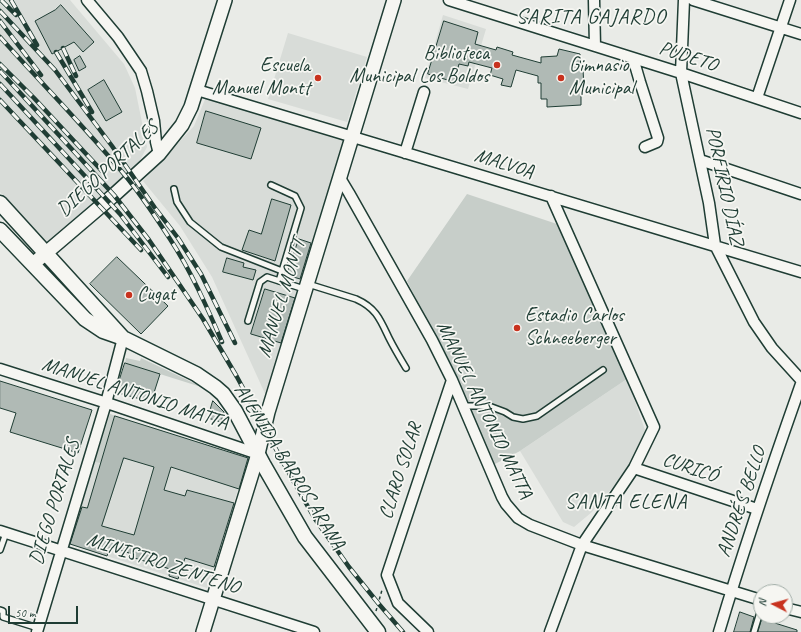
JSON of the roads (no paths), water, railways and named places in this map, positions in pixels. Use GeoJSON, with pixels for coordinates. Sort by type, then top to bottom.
{"type":"FeatureCollection","features":[{"type":"Feature","properties":{"kind":"main road","name":"AVENIDA BARROS ARANA"},"geometry":{"type":"LineString","coordinates":[[2,208],[46,252],[123,338]]}},
{"type":"Feature","properties":{"kind":"main road","name":"AVENIDA BARROS ARANA"},"geometry":{"type":"LineString","coordinates":[[0,230],[85,319],[103,331],[123,338],[196,374],[215,387],[222,394],[232,407],[305,537],[373,629]]}},
{"type":"Feature","properties":{"kind":"street"},"geometry":{"type":"LineString","coordinates":[[87,0],[118,37],[141,71],[154,121],[159,154]]}},
{"type":"Feature","properties":{"kind":"street","name":"DIEGO PORTALES"},"geometry":{"type":"LineString","coordinates":[[33,264],[114,195],[159,154],[186,118],[198,90],[225,0]]}},
{"type":"Feature","properties":{"kind":"street","name":"MANUEL MONTT"},"geometry":{"type":"LineString","coordinates":[[203,632],[258,454],[268,412],[394,0]]}},
{"type":"Feature","properties":{"kind":"street","name":"PUDETO"},"geometry":{"type":"LineString","coordinates":[[449,0],[681,73],[801,113]]}},
{"type":"Feature","properties":{"kind":"street"},"geometry":{"type":"LineString","coordinates":[[594,0],[594,46]]}},
{"type":"Feature","properties":{"kind":"street","name":"PORFIRIO DÍAZ"},"geometry":{"type":"LineString","coordinates":[[684,0],[681,73],[700,160],[715,245],[754,322],[772,348],[801,380]]}},
{"type":"Feature","properties":{"kind":"street"},"geometry":{"type":"LineString","coordinates":[[693,0],[726,5],[801,34]]}},
{"type":"Feature","properties":{"kind":"street"},"geometry":{"type":"LineString","coordinates":[[757,98],[790,0]]}},
{"type":"Feature","properties":{"kind":"street"},"geometry":{"type":"LineString","coordinates":[[633,58],[658,138],[657,142],[645,147]]}},
{"type":"Feature","properties":{"kind":"street","name":"MALVOA"},"geometry":{"type":"LineString","coordinates":[[198,90],[801,272]]}},
{"type":"Feature","properties":{"kind":"street"},"geometry":{"type":"LineString","coordinates":[[405,153],[424,92]]}},
{"type":"Feature","properties":{"kind":"street"},"geometry":{"type":"LineString","coordinates":[[700,160],[801,194]]}},
{"type":"Feature","properties":{"kind":"street","name":"MANUEL ANTONIO MATTA"},"geometry":{"type":"LineString","coordinates":[[340,178],[432,340],[464,406],[502,497],[512,512],[518,518],[530,525],[582,545],[753,598]]}},
{"type":"Feature","properties":{"kind":"street"},"geometry":{"type":"LineString","coordinates":[[550,632],[582,545],[634,468],[654,427],[551,196]]}},
{"type":"Feature","properties":{"kind":"street","name":"DIEGO PORTALES"},"geometry":{"type":"LineString","coordinates":[[38,630],[106,402],[123,338]]}},
{"type":"Feature","properties":{"kind":"street","name":"MANUEL ANTONIO MATTA"},"geometry":{"type":"LineString","coordinates":[[0,369],[106,402],[258,454]]}},
{"type":"Feature","properties":{"kind":"street","name":"CLARO SOLAR"},"geometry":{"type":"LineString","coordinates":[[428,632],[398,603],[387,575],[452,380]]}},
{"type":"Feature","properties":{"kind":"street","name":"ANDRÉS BELLO"},"geometry":{"type":"LineString","coordinates":[[720,632],[731,591],[801,384]]}},
{"type":"Feature","properties":{"kind":"street","name":"CURICÓ"},"geometry":{"type":"LineString","coordinates":[[634,468],[758,509]]}},
{"type":"Feature","properties":{"kind":"street","name":"MINISTRO ZENTENO"},"geometry":{"type":"LineString","coordinates":[[3,532],[314,632]]}},
{"type":"Feature","properties":{"kind":"lane"},"geometry":{"type":"LineString","coordinates":[[271,185],[296,196],[301,208],[279,281]]}},
{"type":"Feature","properties":{"kind":"lane"},"geometry":{"type":"LineString","coordinates":[[174,189],[177,202],[190,222],[220,247],[282,271]]}},
{"type":"Feature","properties":{"kind":"lane"},"geometry":{"type":"LineString","coordinates":[[248,321],[260,282],[268,277],[279,281],[356,298],[376,312],[406,368]]}},
{"type":"Feature","properties":{"kind":"lane"},"geometry":{"type":"LineString","coordinates":[[464,406],[489,406],[523,420],[537,416],[604,370]]}},
{"type":"Feature","properties":{"kind":"lane"},"geometry":{"type":"LineString","coordinates":[[0,550],[3,532]]}},
{"type":"Feature","properties":{"kind":"lane"},"geometry":{"type":"LineString","coordinates":[[0,610],[3,611],[3,617],[38,630]]}},
{"type":"Feature","properties":{"kind":"railway"},"geometry":{"type":"LineString","coordinates":[[1,0],[16,15]]}},
{"type":"Feature","properties":{"kind":"railway"},"geometry":{"type":"LineString","coordinates":[[11,0],[37,45]]}},
{"type":"Feature","properties":{"kind":"railway"},"geometry":{"type":"LineString","coordinates":[[0,11],[55,70],[178,238],[201,274],[235,343]]}},
{"type":"Feature","properties":{"kind":"railway"},"geometry":{"type":"LineString","coordinates":[[0,21],[41,75]]}},
{"type":"Feature","properties":{"kind":"railway"},"geometry":{"type":"LineString","coordinates":[[0,37],[97,143],[139,194],[178,251],[192,276],[222,342]]}},
{"type":"Feature","properties":{"kind":"railway"},"geometry":{"type":"LineString","coordinates":[[63,48],[76,76]]}},
{"type":"Feature","properties":{"kind":"railway"},"geometry":{"type":"LineString","coordinates":[[56,52],[92,112]]}},
{"type":"Feature","properties":{"kind":"railway"},"geometry":{"type":"LineString","coordinates":[[0,64],[102,171]]}},
{"type":"Feature","properties":{"kind":"railway"},"geometry":{"type":"LineString","coordinates":[[0,71],[114,195],[149,240],[203,319],[237,377],[315,519],[349,567],[403,632]]}},
{"type":"Feature","properties":{"kind":"railway"},"geometry":{"type":"LineString","coordinates":[[0,84],[120,214],[168,277]]}},
{"type":"Feature","properties":{"kind":"railway"},"geometry":{"type":"LineString","coordinates":[[0,100],[141,250]]}},
{"type":"Feature","properties":{"kind":"place","name":"Biblioteca Municipal Los Boldos"},"geometry":{"type":"Point","coordinates":[497,65]}},
{"type":"Feature","properties":{"kind":"place","name":"Escuela Manuel Montt"},"geometry":{"type":"Point","coordinates":[318,78]}},
{"type":"Feature","properties":{"kind":"place","name":"Gimnasio Municipal"},"geometry":{"type":"Point","coordinates":[561,78]}},
{"type":"Feature","properties":{"kind":"place","name":"Cugat"},"geometry":{"type":"Point","coordinates":[129,295]}},
{"type":"Feature","properties":{"kind":"place","name":"Estadio Carlos Schneeberger"},"geometry":{"type":"Point","coordinates":[517,328]}},
{"type":"Feature","properties":{"kind":"district","name":"SARITA GAJARDO"},"geometry":{"type":"Point","coordinates":[591,17]}},
{"type":"Feature","properties":{"kind":"district","name":"SANTA ELENA"},"geometry":{"type":"Point","coordinates":[626,502]}}]}
